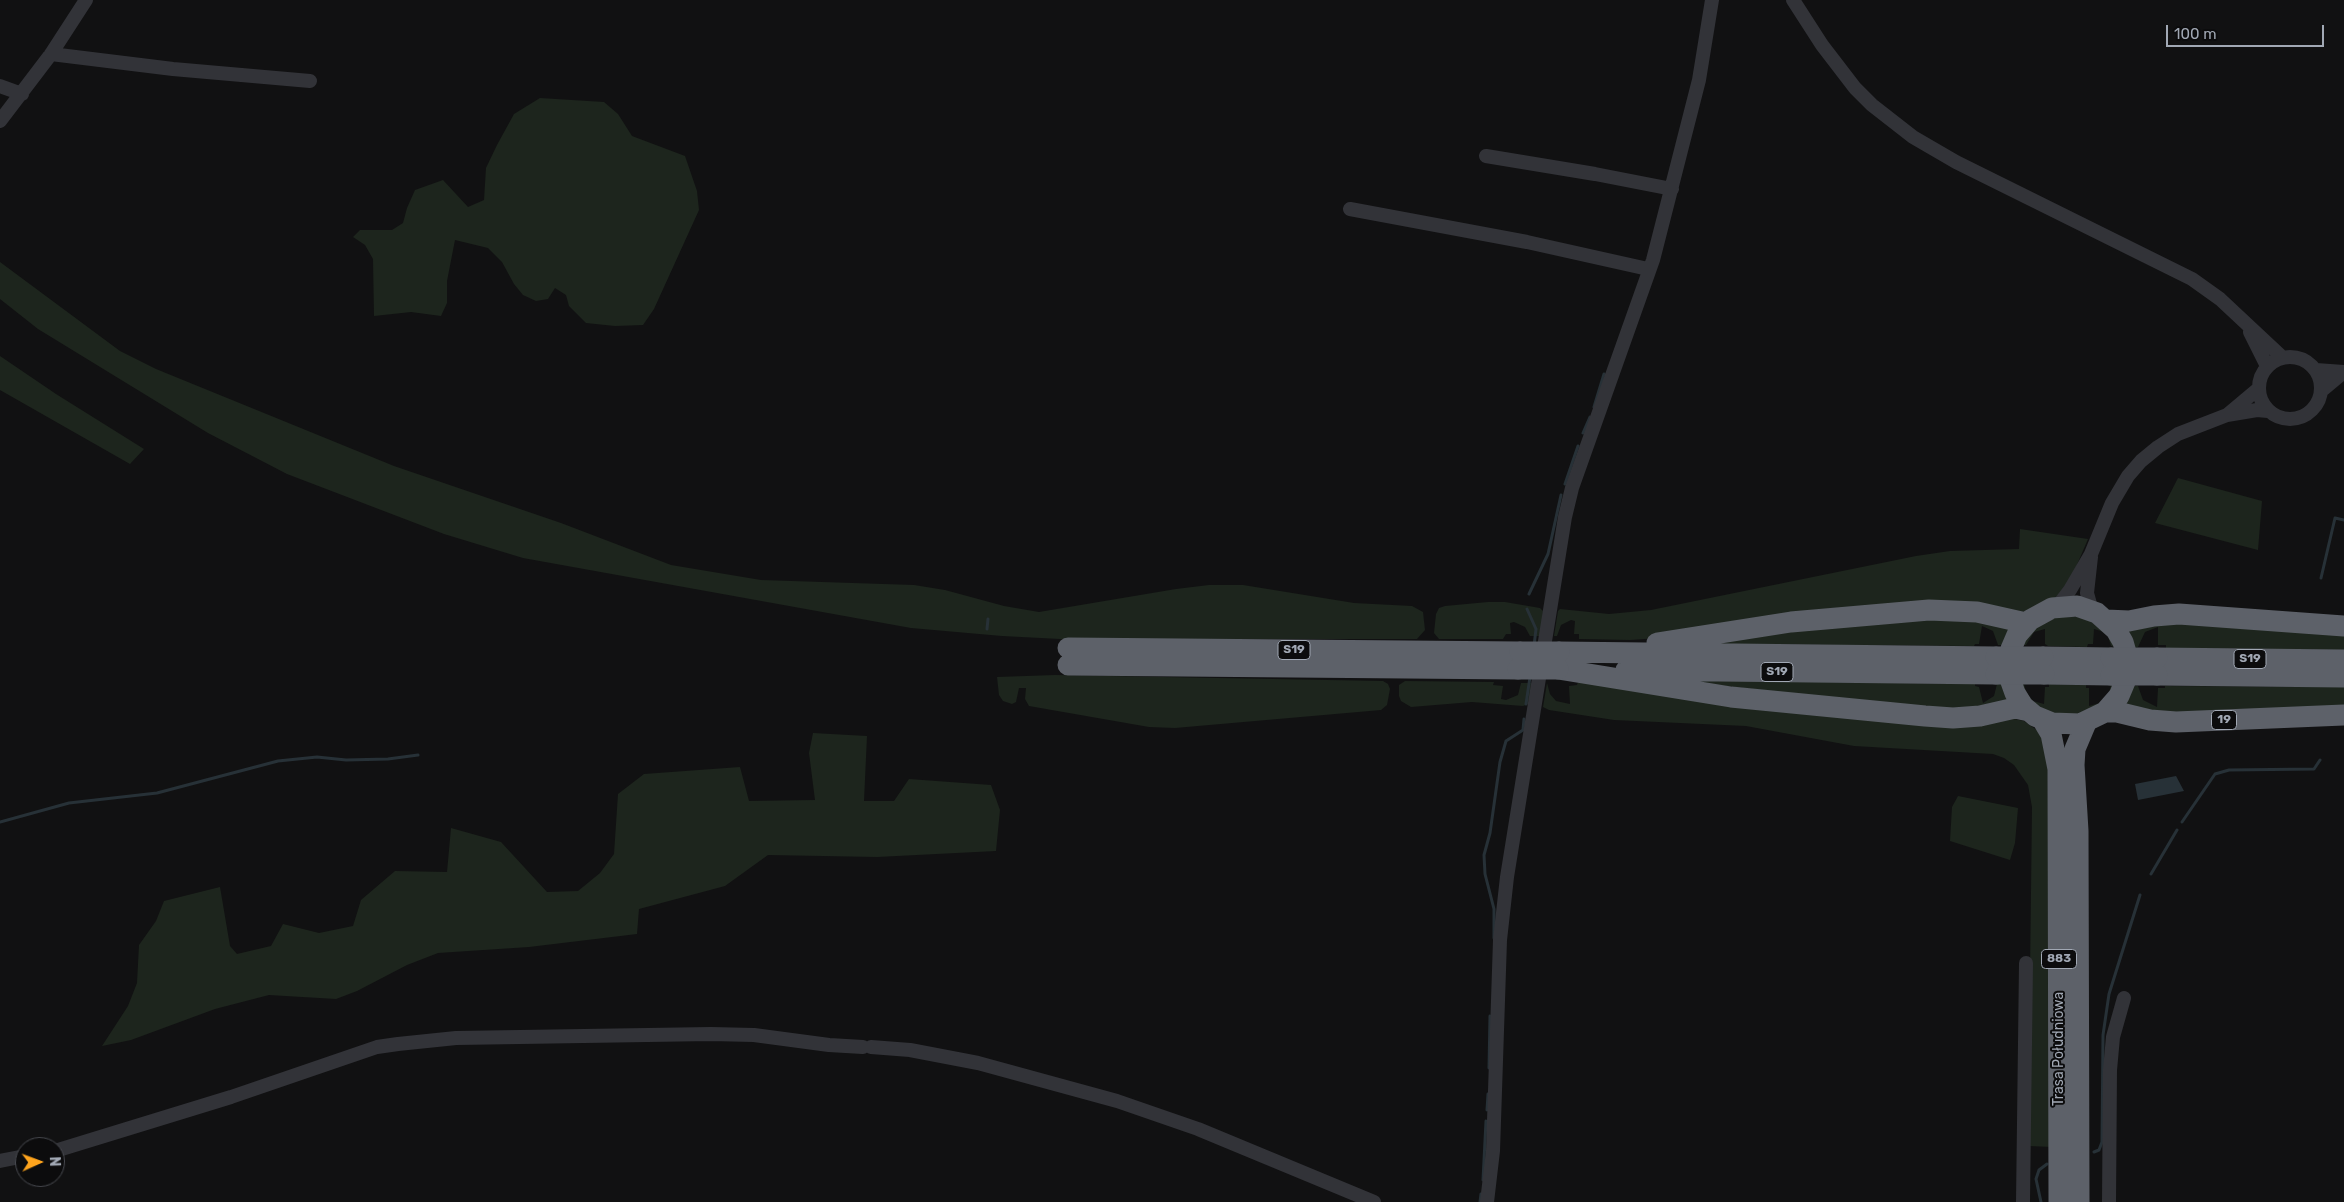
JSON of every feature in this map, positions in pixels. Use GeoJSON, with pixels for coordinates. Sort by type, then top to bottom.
{"type":"FeatureCollection","features":[{"type":"Feature","properties":{"kind":"highway","name":"883"},"geometry":{"type":"LineString","coordinates":[[2035,715],[2015,693],[2010,679],[2008,664],[2013,642],[2026,623],[2038,614],[2057,607],[2077,606],[2099,615]]}},
{"type":"Feature","properties":{"kind":"highway"},"geometry":{"type":"LineString","coordinates":[[1602,653],[1791,622],[1929,610],[1978,612],[2026,623]]}},
{"type":"Feature","properties":{"kind":"highway"},"geometry":{"type":"LineString","coordinates":[[2099,615],[2130,621],[2178,614],[2344,626]]}},
{"type":"Feature","properties":{"kind":"highway"},"geometry":{"type":"LineString","coordinates":[[1558,661],[1731,697],[1953,718],[1998,713],[2015,708],[2064,725],[2086,723],[2105,712],[2122,690],[2127,677],[2128,662],[2123,642],[2116,630],[2099,615]]}},
{"type":"Feature","properties":{"kind":"highway","name":"S19"},"geometry":{"type":"LineString","coordinates":[[1558,661],[1602,653],[1996,665],[2157,667],[2344,677]]}},
{"type":"Feature","properties":{"kind":"highway","name":"S19"},"geometry":{"type":"LineString","coordinates":[[1068,657],[1996,665]]}},
{"type":"Feature","properties":{"kind":"highway","name":"S19"},"geometry":{"type":"LineString","coordinates":[[2157,667],[2344,660]]}},
{"type":"Feature","properties":{"kind":"highway","name":"19"},"geometry":{"type":"LineString","coordinates":[[2105,712],[2117,712],[2150,720],[2176,722],[2344,715]]}},
{"type":"Feature","properties":{"kind":"highway","name":"Trasa Południowa"},"geometry":{"type":"LineString","coordinates":[[2035,715],[2054,743],[2058,769],[2059,1202]]}},
{"type":"Feature","properties":{"kind":"highway","name":"Trasa Południowa"},"geometry":{"type":"LineString","coordinates":[[2079,1202],[2078,831],[2074,765],[2077,743],[2086,723]]}},
{"type":"Feature","properties":{"kind":"street"},"geometry":{"type":"LineString","coordinates":[[0,121],[51,54],[86,0]]}},
{"type":"Feature","properties":{"kind":"street"},"geometry":{"type":"LineString","coordinates":[[1793,0],[1822,45],[1855,88],[1872,105],[1913,138],[1956,162],[2192,279],[2220,299],[2282,357]]}},
{"type":"Feature","properties":{"kind":"street"},"geometry":{"type":"LineString","coordinates":[[1487,1202],[1493,1151],[1500,940],[1507,877],[1557,562],[1572,488],[1648,269],[1672,189],[1701,71],[1712,1]]}},
{"type":"Feature","properties":{"kind":"street"},"geometry":{"type":"LineString","coordinates":[[51,54],[173,69],[310,81]]}},
{"type":"Feature","properties":{"kind":"street"},"geometry":{"type":"LineString","coordinates":[[0,86],[22,94]]}},
{"type":"Feature","properties":{"kind":"street"},"geometry":{"type":"LineString","coordinates":[[1486,156],[1672,189]]}},
{"type":"Feature","properties":{"kind":"street"},"geometry":{"type":"LineString","coordinates":[[1350,209],[1527,242],[1648,269]]}},
{"type":"Feature","properties":{"kind":"street"},"geometry":{"type":"LineString","coordinates":[[2248,326],[2267,366]]}},
{"type":"Feature","properties":{"kind":"street"},"geometry":{"type":"LineString","coordinates":[[2282,357],[2301,358],[2316,370],[2320,377],[2321,391],[2318,402],[2306,416],[2288,420],[2279,418],[2268,411],[2260,398],[2259,381],[2267,366],[2282,357]]}},
{"type":"Feature","properties":{"kind":"street"},"geometry":{"type":"LineString","coordinates":[[2316,370],[2344,372]]}},
{"type":"Feature","properties":{"kind":"street"},"geometry":{"type":"LineString","coordinates":[[2321,391],[2344,372]]}},
{"type":"Feature","properties":{"kind":"street"},"geometry":{"type":"LineString","coordinates":[[2057,607],[2070,590],[2091,554],[2112,503],[2128,476],[2141,461],[2178,434],[2227,414],[2258,389]]}},
{"type":"Feature","properties":{"kind":"street"},"geometry":{"type":"LineString","coordinates":[[2227,414],[2268,411]]}},
{"type":"Feature","properties":{"kind":"street"},"geometry":{"type":"LineString","coordinates":[[2091,554],[2087,593],[2099,615]]}},
{"type":"Feature","properties":{"kind":"street"},"geometry":{"type":"LineString","coordinates":[[2023,1202],[2026,963]]}},
{"type":"Feature","properties":{"kind":"street"},"geometry":{"type":"LineString","coordinates":[[2109,1202],[2110,1070],[2113,1037],[2124,998]]}},
{"type":"Feature","properties":{"kind":"street"},"geometry":{"type":"LineString","coordinates":[[65,1148],[231,1097],[368,1050],[398,1044],[456,1038],[754,1035],[829,1046],[910,1050],[978,1063],[1117,1101],[1198,1130],[1374,1202]]}},
{"type":"Feature","properties":{"kind":"street"},"geometry":{"type":"LineString","coordinates":[[0,1161],[15,1158]]}},
{"type":"Feature","properties":{"kind":"shaded area"},"geometry":{"type":"Polygon","coordinates":[[[540,98],[604,102],[618,114],[632,136],[685,156],[697,191],[699,210],[654,309],[643,325],[615,326],[586,323],[569,306],[566,295],[555,288],[548,299],[536,301],[523,295],[514,284],[502,262],[488,248],[455,240],[447,281],[447,303],[441,316],[411,312],[374,316],[373,259],[365,245],[353,237],[360,230],[392,230],[403,223],[415,190],[443,180],[468,207],[484,200],[486,168],[514,114],[540,98]]]}},
{"type":"Feature","properties":{"kind":"shaded area"},"geometry":{"type":"Polygon","coordinates":[[[0,262],[120,351],[156,369],[394,466],[561,523],[671,565],[761,580],[914,585],[945,590],[1004,606],[1039,612],[1176,589],[1209,585],[1243,585],[1354,603],[1412,606],[1423,612],[1425,630],[1417,639],[1060,639],[1002,636],[911,628],[523,558],[444,534],[287,474],[208,433],[38,329],[0,299],[0,262]]]}},
{"type":"Feature","properties":{"kind":"shaded area"},"geometry":{"type":"Polygon","coordinates":[[[0,356],[56,394],[144,449],[130,464],[0,390],[0,356]]]}},
{"type":"Feature","properties":{"kind":"shaded area"},"geometry":{"type":"Polygon","coordinates":[[[2178,478],[2262,501],[2258,550],[2155,523],[2178,478]]]}},
{"type":"Feature","properties":{"kind":"shaded area"},"geometry":{"type":"Polygon","coordinates":[[[2020,529],[2088,539],[2070,581],[2055,599],[2021,613],[1630,640],[1579,639],[1579,634],[1574,634],[1575,621],[1571,620],[1561,625],[1557,636],[1554,636],[1558,611],[1560,609],[1609,614],[1651,610],[1916,556],[1950,551],[2019,549],[2020,529]]]}},
{"type":"Feature","properties":{"kind":"shaded area"},"geometry":{"type":"Polygon","coordinates":[[[1488,602],[1505,602],[1540,608],[1543,611],[1541,636],[1530,636],[1525,627],[1514,622],[1510,623],[1511,634],[1506,634],[1503,639],[1439,639],[1434,633],[1436,614],[1439,608],[1488,602]]]}},
{"type":"Feature","properties":{"kind":"shaded area"},"geometry":{"type":"Polygon","coordinates":[[[1943,615],[2011,627],[2004,645],[1998,645],[1993,631],[1982,626],[1979,644],[1974,646],[1699,644],[1751,633],[1943,615]]]}},
{"type":"Feature","properties":{"kind":"shaded area"},"geometry":{"type":"Polygon","coordinates":[[[2062,615],[2086,618],[2109,634],[2115,647],[2111,646],[2108,636],[2094,629],[2093,644],[2088,644],[2087,647],[2048,646],[2045,644],[2045,629],[2034,632],[2026,645],[2022,645],[2033,628],[2062,615]]]}},
{"type":"Feature","properties":{"kind":"shaded area"},"geometry":{"type":"Polygon","coordinates":[[[2162,621],[2344,632],[2344,650],[2166,648],[2166,645],[2158,645],[2158,627],[2145,632],[2138,647],[2132,647],[2127,628],[2162,621]]]}},
{"type":"Feature","properties":{"kind":"shaded area"},"geometry":{"type":"Polygon","coordinates":[[[1055,675],[1383,681],[1388,684],[1390,689],[1387,705],[1381,710],[1175,728],[1149,727],[1029,706],[1025,699],[1026,688],[1019,688],[1016,702],[1012,704],[1003,701],[999,695],[997,677],[1055,675]]]}},
{"type":"Feature","properties":{"kind":"shaded area"},"geometry":{"type":"Polygon","coordinates":[[[1673,680],[1975,684],[1975,686],[1979,687],[1983,703],[1994,696],[1997,684],[2004,684],[2010,701],[1947,711],[1673,680]]]}},
{"type":"Feature","properties":{"kind":"shaded area"},"geometry":{"type":"Polygon","coordinates":[[[1405,681],[1494,682],[1493,685],[1503,686],[1501,699],[1506,700],[1518,695],[1521,683],[1533,683],[1528,704],[1523,706],[1472,702],[1411,707],[1401,701],[1399,696],[1399,685],[1405,681]]]}},
{"type":"Feature","properties":{"kind":"shaded area"},"geometry":{"type":"Polygon","coordinates":[[[1578,682],[2014,719],[2024,721],[2041,733],[2048,743],[2053,1147],[2028,1146],[2032,807],[2028,785],[2014,765],[2004,758],[1993,754],[1854,746],[1746,726],[1614,720],[1549,710],[1543,707],[1547,683],[1550,694],[1556,701],[1570,704],[1569,686],[1577,685],[1578,682]]]}},
{"type":"Feature","properties":{"kind":"shaded area"},"geometry":{"type":"Polygon","coordinates":[[[2021,684],[2024,684],[2026,692],[2033,701],[2044,704],[2045,687],[2049,687],[2049,684],[2086,685],[2086,688],[2089,688],[2089,706],[2103,702],[2108,697],[2111,685],[2115,685],[2107,699],[2093,710],[2079,715],[2065,716],[2050,713],[2035,704],[2025,693],[2021,684]]]}},
{"type":"Feature","properties":{"kind":"shaded area"},"geometry":{"type":"Polygon","coordinates":[[[2133,686],[2138,686],[2143,700],[2157,707],[2158,688],[2165,688],[2165,686],[2344,687],[2344,707],[2178,714],[2123,706],[2133,686]]]}},
{"type":"Feature","properties":{"kind":"shaded area"},"geometry":{"type":"Polygon","coordinates":[[[813,733],[867,736],[864,801],[894,801],[909,779],[991,785],[1000,810],[996,851],[877,857],[768,855],[725,886],[639,909],[637,934],[529,947],[438,953],[407,965],[357,991],[336,999],[269,995],[215,1009],[131,1040],[102,1046],[128,1006],[137,983],[139,945],[156,921],[164,901],[220,887],[230,946],[237,954],[271,946],[283,924],[319,933],[353,926],[361,900],[395,871],[447,872],[451,828],[501,842],[547,892],[578,891],[600,873],[614,854],[618,794],[644,774],[740,767],[749,801],[815,800],[809,753],[813,733]]]}},
{"type":"Feature","properties":{"kind":"shaded area"},"geometry":{"type":"Polygon","coordinates":[[[2176,776],[2184,791],[2138,800],[2135,784],[2176,776]]]}},
{"type":"Feature","properties":{"kind":"shaded area"},"geometry":{"type":"Polygon","coordinates":[[[1958,796],[2018,808],[2015,843],[2010,860],[1950,841],[1952,807],[1958,796]]]}},
{"type":"Feature","properties":{"kind":"waterway"},"geometry":{"type":"LineString","coordinates":[[1594,407],[1604,374]]}},
{"type":"Feature","properties":{"kind":"waterway"},"geometry":{"type":"LineString","coordinates":[[1583,433],[1590,417]]}},
{"type":"Feature","properties":{"kind":"waterway"},"geometry":{"type":"LineString","coordinates":[[1565,484],[1578,446]]}},
{"type":"Feature","properties":{"kind":"waterway"},"geometry":{"type":"LineString","coordinates":[[1529,594],[1548,554],[1561,495]]}},
{"type":"Feature","properties":{"kind":"waterway"},"geometry":{"type":"LineString","coordinates":[[2321,578],[2335,518],[2344,520]]}},
{"type":"Feature","properties":{"kind":"waterway"},"geometry":{"type":"LineString","coordinates":[[1527,609],[1536,629],[1534,646]]}},
{"type":"Feature","properties":{"kind":"waterway"},"geometry":{"type":"LineString","coordinates":[[987,629],[988,619]]}},
{"type":"Feature","properties":{"kind":"waterway"},"geometry":{"type":"LineString","coordinates":[[1526,704],[1530,677]]}},
{"type":"Feature","properties":{"kind":"waterway"},"geometry":{"type":"LineString","coordinates":[[1494,938],[1494,909],[1485,874],[1484,855],[1490,833],[1500,762],[1506,741],[1523,730],[1524,719]]}},
{"type":"Feature","properties":{"kind":"waterway"},"geometry":{"type":"LineString","coordinates":[[0,822],[69,803],[157,793],[278,761],[317,757],[346,760],[388,759],[418,755]]}},
{"type":"Feature","properties":{"kind":"waterway"},"geometry":{"type":"LineString","coordinates":[[2182,822],[2215,774],[2229,770],[2314,769],[2320,760]]}},
{"type":"Feature","properties":{"kind":"waterway"},"geometry":{"type":"LineString","coordinates":[[2151,874],[2177,830]]}},
{"type":"Feature","properties":{"kind":"waterway"},"geometry":{"type":"LineString","coordinates":[[2094,1152],[2099,1150],[2102,1142],[2103,1035],[2109,994],[2140,895]]}},
{"type":"Feature","properties":{"kind":"waterway"},"geometry":{"type":"LineString","coordinates":[[1489,1068],[1490,1016]]}},
{"type":"Feature","properties":{"kind":"waterway"},"geometry":{"type":"LineString","coordinates":[[1487,1110],[1488,1094]]}},
{"type":"Feature","properties":{"kind":"waterway"},"geometry":{"type":"LineString","coordinates":[[1483,1180],[1486,1121]]}},
{"type":"Feature","properties":{"kind":"waterway"},"geometry":{"type":"LineString","coordinates":[[2041,1202],[2036,1179],[2039,1170],[2047,1164]]}},
{"type":"Feature","properties":{"kind":"waterway"},"geometry":{"type":"LineString","coordinates":[[1480,1202],[1481,1194]]}}]}
